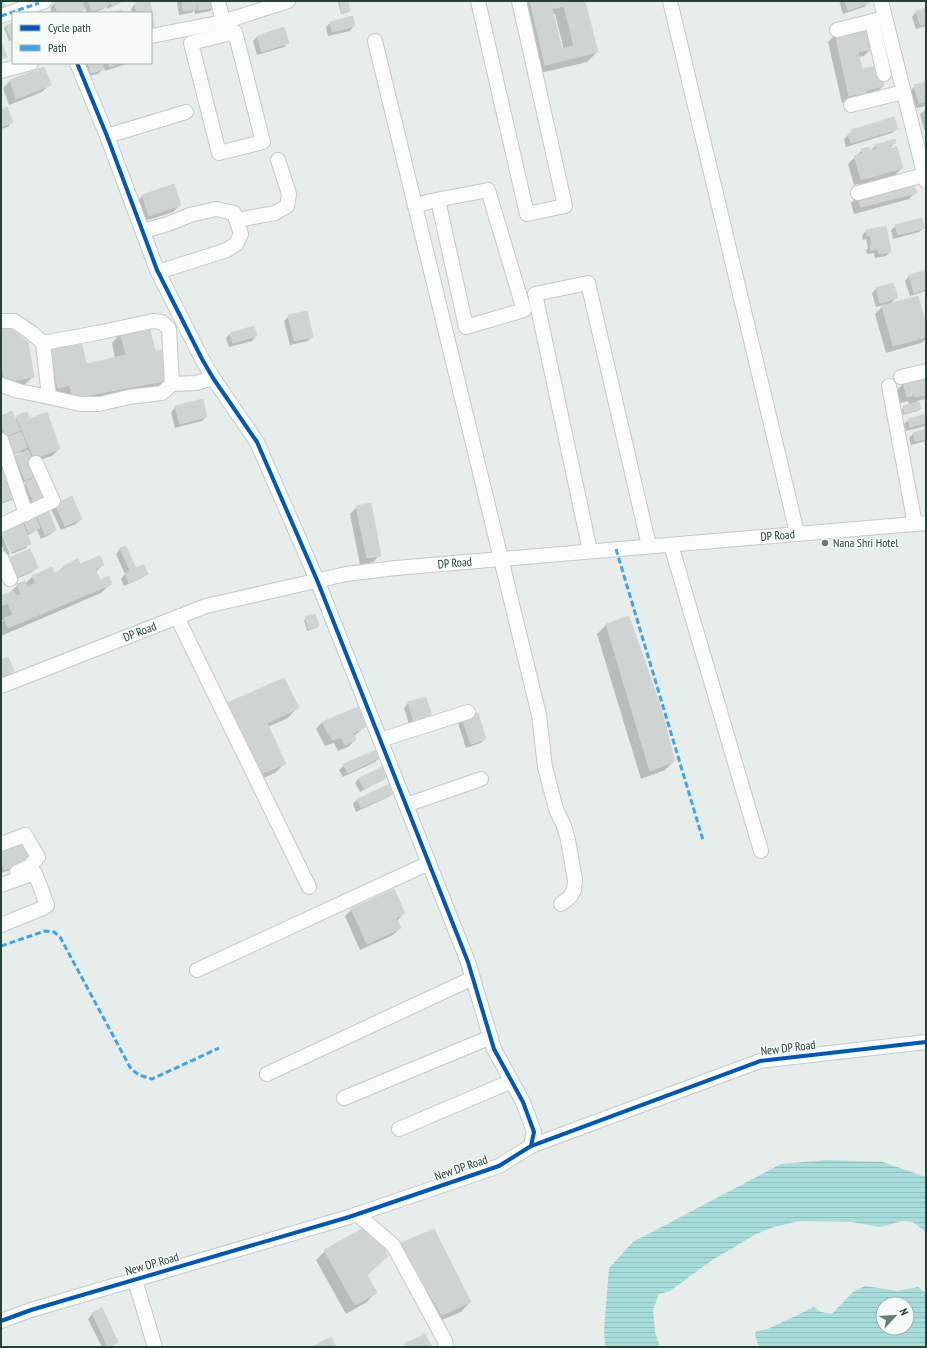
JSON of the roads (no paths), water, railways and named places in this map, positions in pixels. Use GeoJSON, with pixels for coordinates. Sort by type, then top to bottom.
{"type":"FeatureCollection","features":[{"type":"Feature","properties":{"kind":"street"},"geometry":{"type":"LineString","coordinates":[[218,1],[225,28]]}},
{"type":"Feature","properties":{"kind":"street"},"geometry":{"type":"LineString","coordinates":[[152,36],[225,28],[235,32],[263,142],[219,153],[191,43],[225,28],[288,1]]}},
{"type":"Feature","properties":{"kind":"street"},"geometry":{"type":"LineString","coordinates":[[478,1],[527,214],[565,206],[519,1]]}},
{"type":"Feature","properties":{"kind":"street"},"geometry":{"type":"LineString","coordinates":[[670,1],[797,534]]}},
{"type":"Feature","properties":{"kind":"street"},"geometry":{"type":"LineString","coordinates":[[881,1],[878,20],[884,74]]}},
{"type":"Feature","properties":{"kind":"street"},"geometry":{"type":"LineString","coordinates":[[15,12],[42,4]]}},
{"type":"Feature","properties":{"kind":"street"},"geometry":{"type":"LineString","coordinates":[[1,16],[12,13]]}},
{"type":"Feature","properties":{"kind":"street"},"geometry":{"type":"LineString","coordinates":[[837,30],[878,20]]}},
{"type":"Feature","properties":{"kind":"street"},"geometry":{"type":"LineString","coordinates":[[858,193],[925,178],[903,92],[878,20]]}},
{"type":"Feature","properties":{"kind":"street"},"geometry":{"type":"LineString","coordinates":[[375,41],[539,715],[546,773],[556,809],[564,826],[568,840],[575,880],[574,890],[570,897],[561,904]]}},
{"type":"Feature","properties":{"kind":"street"},"geometry":{"type":"LineString","coordinates":[[1,71],[27,64]]}},
{"type":"Feature","properties":{"kind":"street"},"geometry":{"type":"LineString","coordinates":[[77,64],[107,136],[158,272],[213,378],[257,442],[317,580],[468,962],[494,1048],[523,1102],[534,1132],[531,1146]]}},
{"type":"Feature","properties":{"kind":"street"},"geometry":{"type":"LineString","coordinates":[[851,105],[903,92]]}},
{"type":"Feature","properties":{"kind":"street"},"geometry":{"type":"LineString","coordinates":[[107,136],[186,112]]}},
{"type":"Feature","properties":{"kind":"street"},"geometry":{"type":"LineString","coordinates":[[237,220],[275,213],[286,206],[289,194],[278,160]]}},
{"type":"Feature","properties":{"kind":"street"},"geometry":{"type":"LineString","coordinates":[[415,206],[438,200],[488,190],[524,310],[466,327],[438,200]]}},
{"type":"Feature","properties":{"kind":"street"},"geometry":{"type":"LineString","coordinates":[[143,232],[190,215],[216,209],[234,213],[237,220],[241,234],[236,244],[226,250],[158,272]]}},
{"type":"Feature","properties":{"kind":"street"},"geometry":{"type":"LineString","coordinates":[[590,551],[535,294],[588,284],[650,546]]}},
{"type":"Feature","properties":{"kind":"street"},"geometry":{"type":"LineString","coordinates":[[1,321],[14,321],[32,333],[43,343],[49,397]]}},
{"type":"Feature","properties":{"kind":"street"},"geometry":{"type":"LineString","coordinates":[[43,343],[153,321],[162,322],[169,329],[172,384]]}},
{"type":"Feature","properties":{"kind":"street"},"geometry":{"type":"LineString","coordinates":[[901,377],[926,371]]}},
{"type":"Feature","properties":{"kind":"street"},"geometry":{"type":"LineString","coordinates":[[1,385],[19,391],[80,404],[99,404],[130,397],[162,393],[172,384],[196,383],[213,378]]}},
{"type":"Feature","properties":{"kind":"street"},"geometry":{"type":"LineString","coordinates":[[888,386],[920,523]]}},
{"type":"Feature","properties":{"kind":"street"},"geometry":{"type":"LineString","coordinates":[[1,440],[26,514]]}},
{"type":"Feature","properties":{"kind":"street"},"geometry":{"type":"LineString","coordinates":[[1,525],[53,501],[36,463]]}},
{"type":"Feature","properties":{"kind":"street","name":"DP Road"},"geometry":{"type":"LineString","coordinates":[[1,686],[206,606],[346,574],[396,568],[920,523]]}},
{"type":"Feature","properties":{"kind":"street"},"geometry":{"type":"LineString","coordinates":[[671,545],[761,851]]}},
{"type":"Feature","properties":{"kind":"street"},"geometry":{"type":"LineString","coordinates":[[1,558],[10,579]]}},
{"type":"Feature","properties":{"kind":"street"},"geometry":{"type":"LineString","coordinates":[[183,614],[310,887]]}},
{"type":"Feature","properties":{"kind":"street"},"geometry":{"type":"LineString","coordinates":[[380,740],[468,712]]}},
{"type":"Feature","properties":{"kind":"street"},"geometry":{"type":"LineString","coordinates":[[406,805],[481,778]]}},
{"type":"Feature","properties":{"kind":"street"},"geometry":{"type":"LineString","coordinates":[[1,844],[25,835],[38,857],[30,866],[1,880]]}},
{"type":"Feature","properties":{"kind":"street"},"geometry":{"type":"LineString","coordinates":[[197,970],[429,863]]}},
{"type":"Feature","properties":{"kind":"street"},"geometry":{"type":"LineString","coordinates":[[1,885],[35,873],[47,905],[1,925]]}},
{"type":"Feature","properties":{"kind":"street"},"geometry":{"type":"LineString","coordinates":[[267,1074],[473,978]]}},
{"type":"Feature","properties":{"kind":"street"},"geometry":{"type":"LineString","coordinates":[[344,1098],[491,1037]]}},
{"type":"Feature","properties":{"kind":"street","name":"New DP Road"},"geometry":{"type":"LineString","coordinates":[[1,1321],[31,1310],[357,1214],[499,1166],[531,1146],[760,1061],[926,1042]]}},
{"type":"Feature","properties":{"kind":"street"},"geometry":{"type":"LineString","coordinates":[[399,1129],[512,1081]]}},
{"type":"Feature","properties":{"kind":"street"},"geometry":{"type":"LineString","coordinates":[[357,1214],[393,1245],[445,1341],[446,1347]]}},
{"type":"Feature","properties":{"kind":"street"},"geometry":{"type":"LineString","coordinates":[[135,1280],[155,1347]]}},
{"type":"Feature","properties":{"kind":"water"},"geometry":{"type":"Polygon","coordinates":[[[828,1160],[883,1162],[926,1177],[926,1232],[913,1222],[903,1221],[880,1227],[852,1222],[799,1221],[774,1227],[756,1234],[711,1261],[670,1291],[659,1294],[653,1310],[655,1332],[660,1347],[605,1347],[604,1330],[609,1268],[633,1242],[781,1164],[828,1160]]]}},
{"type":"Feature","properties":{"kind":"water"},"geometry":{"type":"Polygon","coordinates":[[[865,1286],[897,1291],[918,1287],[926,1293],[926,1347],[759,1347],[755,1335],[756,1331],[768,1329],[814,1307],[821,1312],[832,1314],[853,1292],[865,1286]]]}},
{"type":"Feature","properties":{"kind":"place","name":"Nana Shri Hotel"},"geometry":{"type":"Point","coordinates":[825,543]}}]}
